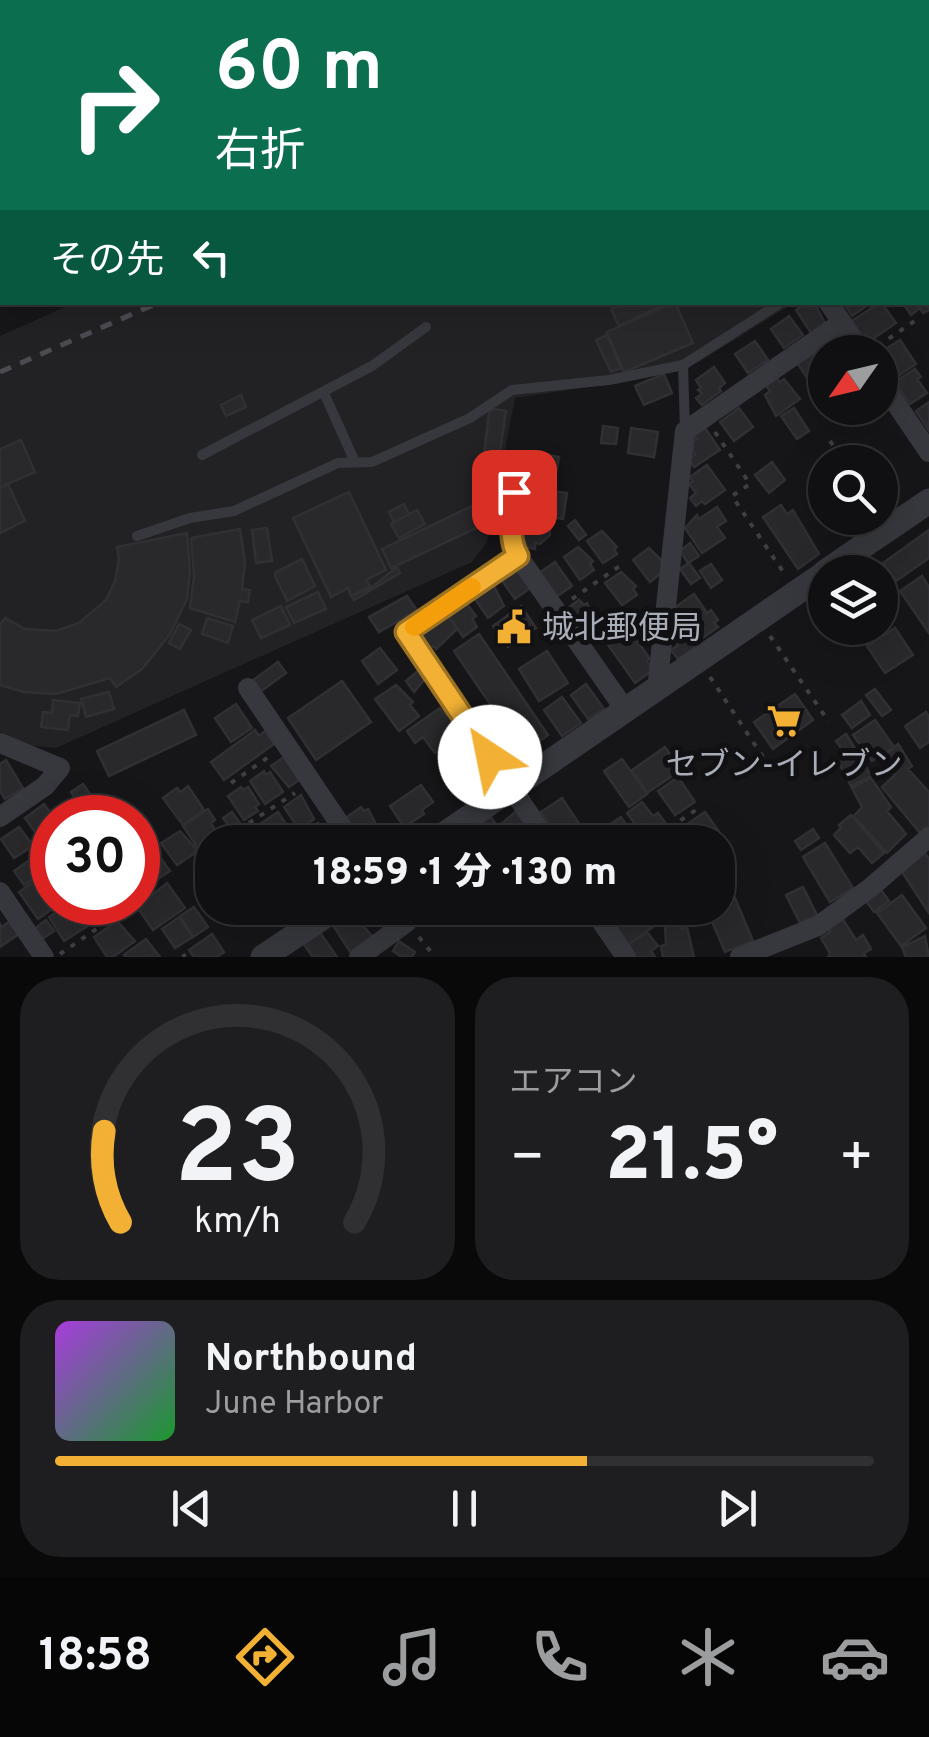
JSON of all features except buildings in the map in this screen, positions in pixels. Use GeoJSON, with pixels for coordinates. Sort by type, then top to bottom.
{"type":"FeatureCollection","features":[{"type":"Feature","properties":{"kind":"street"},"geometry":{"type":"LineString","coordinates":[[830,305],[852,335]]}},
{"type":"Feature","properties":{"kind":"street"},"geometry":{"type":"LineString","coordinates":[[657,689],[685,431],[842,323]]}},
{"type":"Feature","properties":{"kind":"street"},"geometry":{"type":"LineString","coordinates":[[898,406],[929,452]]}},
{"type":"Feature","properties":{"kind":"street"},"geometry":{"type":"LineString","coordinates":[[514,492],[513,549],[626,711]]}},
{"type":"Feature","properties":{"kind":"street"},"geometry":{"type":"LineString","coordinates":[[851,555],[929,500]]}},
{"type":"Feature","properties":{"kind":"street"},"geometry":{"type":"LineString","coordinates":[[518,556],[406,632],[537,825]]}},
{"type":"Feature","properties":{"kind":"street"},"geometry":{"type":"LineString","coordinates":[[458,825],[808,585]]}},
{"type":"Feature","properties":{"kind":"street"},"geometry":{"type":"LineString","coordinates":[[248,688],[340,825]]}},
{"type":"Feature","properties":{"kind":"street"},"geometry":{"type":"LineString","coordinates":[[0,742],[60,768],[45,786],[0,816]]}},
{"type":"Feature","properties":{"kind":"street"},"geometry":{"type":"LineString","coordinates":[[740,957],[818,926],[929,837]]}},
{"type":"Feature","properties":{"kind":"street"},"geometry":{"type":"LineString","coordinates":[[0,892],[44,957]]}},
{"type":"Feature","properties":{"kind":"street"},"geometry":{"type":"LineString","coordinates":[[263,957],[312,925]]}},
{"type":"Feature","properties":{"kind":"street"},"geometry":{"type":"LineString","coordinates":[[359,957],[404,925]]}},
{"type":"Feature","properties":{"kind":"street"},"geometry":{"type":"LineString","coordinates":[[604,925],[626,957]]}},
{"type":"Feature","properties":{"kind":"lane"},"geometry":{"type":"LineString","coordinates":[[137,536],[190,518],[234,511],[338,464],[372,462],[470,418],[512,390],[609,380],[682,366],[777,305]]}},
{"type":"Feature","properties":{"kind":"lane"},"geometry":{"type":"LineString","coordinates":[[202,455],[372,366],[426,327]]}},
{"type":"Feature","properties":{"kind":"lane"},"geometry":{"type":"LineString","coordinates":[[682,366],[685,431]]}},
{"type":"Feature","properties":{"kind":"lane"},"geometry":{"type":"LineString","coordinates":[[324,393],[355,462]]}},
{"type":"Feature","properties":{"kind":"path"},"geometry":{"type":"LineString","coordinates":[[892,335],[916,320]]}},
{"type":"Feature","properties":{"kind":"path"},"geometry":{"type":"LineString","coordinates":[[704,416],[750,484],[732,496],[797,592]]}},
{"type":"Feature","properties":{"kind":"path"},"geometry":{"type":"LineString","coordinates":[[830,441],[833,445]]}},
{"type":"Feature","properties":{"kind":"path"},"geometry":{"type":"LineString","coordinates":[[556,610],[624,563]]}},
{"type":"Feature","properties":{"kind":"path"},"geometry":{"type":"LineString","coordinates":[[758,620],[829,722]]}},
{"type":"Feature","properties":{"kind":"path"},"geometry":{"type":"LineString","coordinates":[[698,660],[767,763]]}},
{"type":"Feature","properties":{"kind":"path"},"geometry":{"type":"LineString","coordinates":[[230,783],[286,745]]}},
{"type":"Feature","properties":{"kind":"path"},"geometry":{"type":"LineString","coordinates":[[249,823],[312,783]]}},
{"type":"Feature","properties":{"kind":"path"},"geometry":{"type":"LineString","coordinates":[[674,825],[696,810]]}},
{"type":"Feature","properties":{"kind":"path"},"geometry":{"type":"LineString","coordinates":[[56,957],[102,925]]}},
{"type":"Feature","properties":{"kind":"shaded area"},"geometry":{"type":"Polygon","coordinates":[[[69,305],[791,305],[689,368],[515,398],[487,542],[472,562],[56,748],[27,745],[0,732],[0,336],[69,305]]]}},
{"type":"Feature","properties":{"kind":"railway"},"geometry":{"type":"LineString","coordinates":[[0,372],[153,305]]}},
{"type":"Feature","properties":{"kind":"slow traffic"},"geometry":{"type":"LineString","coordinates":[[414,627],[472,587]]}},
{"type":"Feature","properties":{"kind":"place","name":"城北郵便局"},"geometry":{"type":"Point","coordinates":[514,627]}},
{"type":"Feature","properties":{"kind":"place","name":"セブン-イレブン"},"geometry":{"type":"Point","coordinates":[784,721]}},
{"type":"Feature","properties":{"kind":"route"},"geometry":{"type":"LineString","coordinates":[[490,757],[406,632],[518,556],[513,549],[514,492]]}}]}
